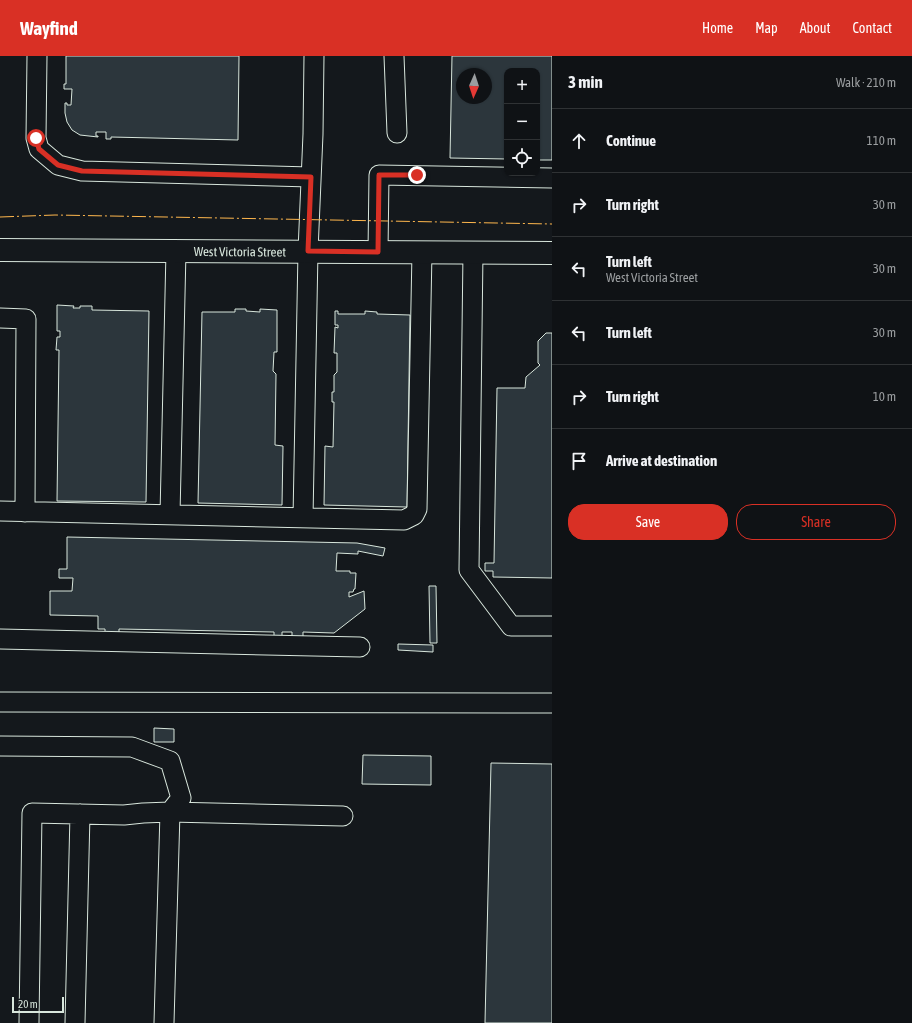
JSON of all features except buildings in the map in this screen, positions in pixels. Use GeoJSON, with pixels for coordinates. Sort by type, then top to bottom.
{"type":"FeatureCollection","features":[{"type":"Feature","properties":{"kind":"main road","name":"West Victoria Street"},"geometry":{"type":"LineString","coordinates":[[0,250],[552,252]]}},
{"type":"Feature","properties":{"kind":"lane"},"geometry":{"type":"LineString","coordinates":[[37,56],[36,138],[39,149],[58,165],[82,171],[311,177]]}},
{"type":"Feature","properties":{"kind":"lane"},"geometry":{"type":"LineString","coordinates":[[303,518],[308,251],[313,134],[314,56]]}},
{"type":"Feature","properties":{"kind":"lane"},"geometry":{"type":"LineString","coordinates":[[394,56],[397,133]]}},
{"type":"Feature","properties":{"kind":"lane"},"geometry":{"type":"LineString","coordinates":[[378,252],[379,175],[552,178]]}},
{"type":"Feature","properties":{"kind":"lane"},"geometry":{"type":"LineString","coordinates":[[170,515],[176,251]]}},
{"type":"Feature","properties":{"kind":"lane"},"geometry":{"type":"LineString","coordinates":[[0,511],[404,520],[414,516],[417,509],[422,252]]}},
{"type":"Feature","properties":{"kind":"lane"},"geometry":{"type":"LineString","coordinates":[[473,252],[469,570],[510,626],[552,626]]}},
{"type":"Feature","properties":{"kind":"lane"},"geometry":{"type":"LineString","coordinates":[[0,318],[26,319],[25,512]]}},
{"type":"Feature","properties":{"kind":"lane"},"geometry":{"type":"LineString","coordinates":[[0,638],[360,647]]}},
{"type":"Feature","properties":{"kind":"lane"},"geometry":{"type":"LineString","coordinates":[[0,702],[552,703]]}},
{"type":"Feature","properties":{"kind":"lane"},"geometry":{"type":"LineString","coordinates":[[0,746],[132,747],[170,761],[181,798],[170,812],[164,1023]]}},
{"type":"Feature","properties":{"kind":"lane"},"geometry":{"type":"LineString","coordinates":[[29,1023],[32,813],[124,815],[170,812],[343,816]]}},
{"type":"Feature","properties":{"kind":"lane"},"geometry":{"type":"LineString","coordinates":[[75,1023],[80,814]]}},
{"type":"Feature","properties":{"kind":"power"},"geometry":{"type":"LineString","coordinates":[[0,217],[55,215],[552,224]]}},
{"type":"Feature","properties":{"kind":"route"},"geometry":{"type":"LineString","coordinates":[[36,138],[39,149],[58,165],[82,171],[311,177],[308,251],[378,252],[379,175],[417,175]]}}]}
